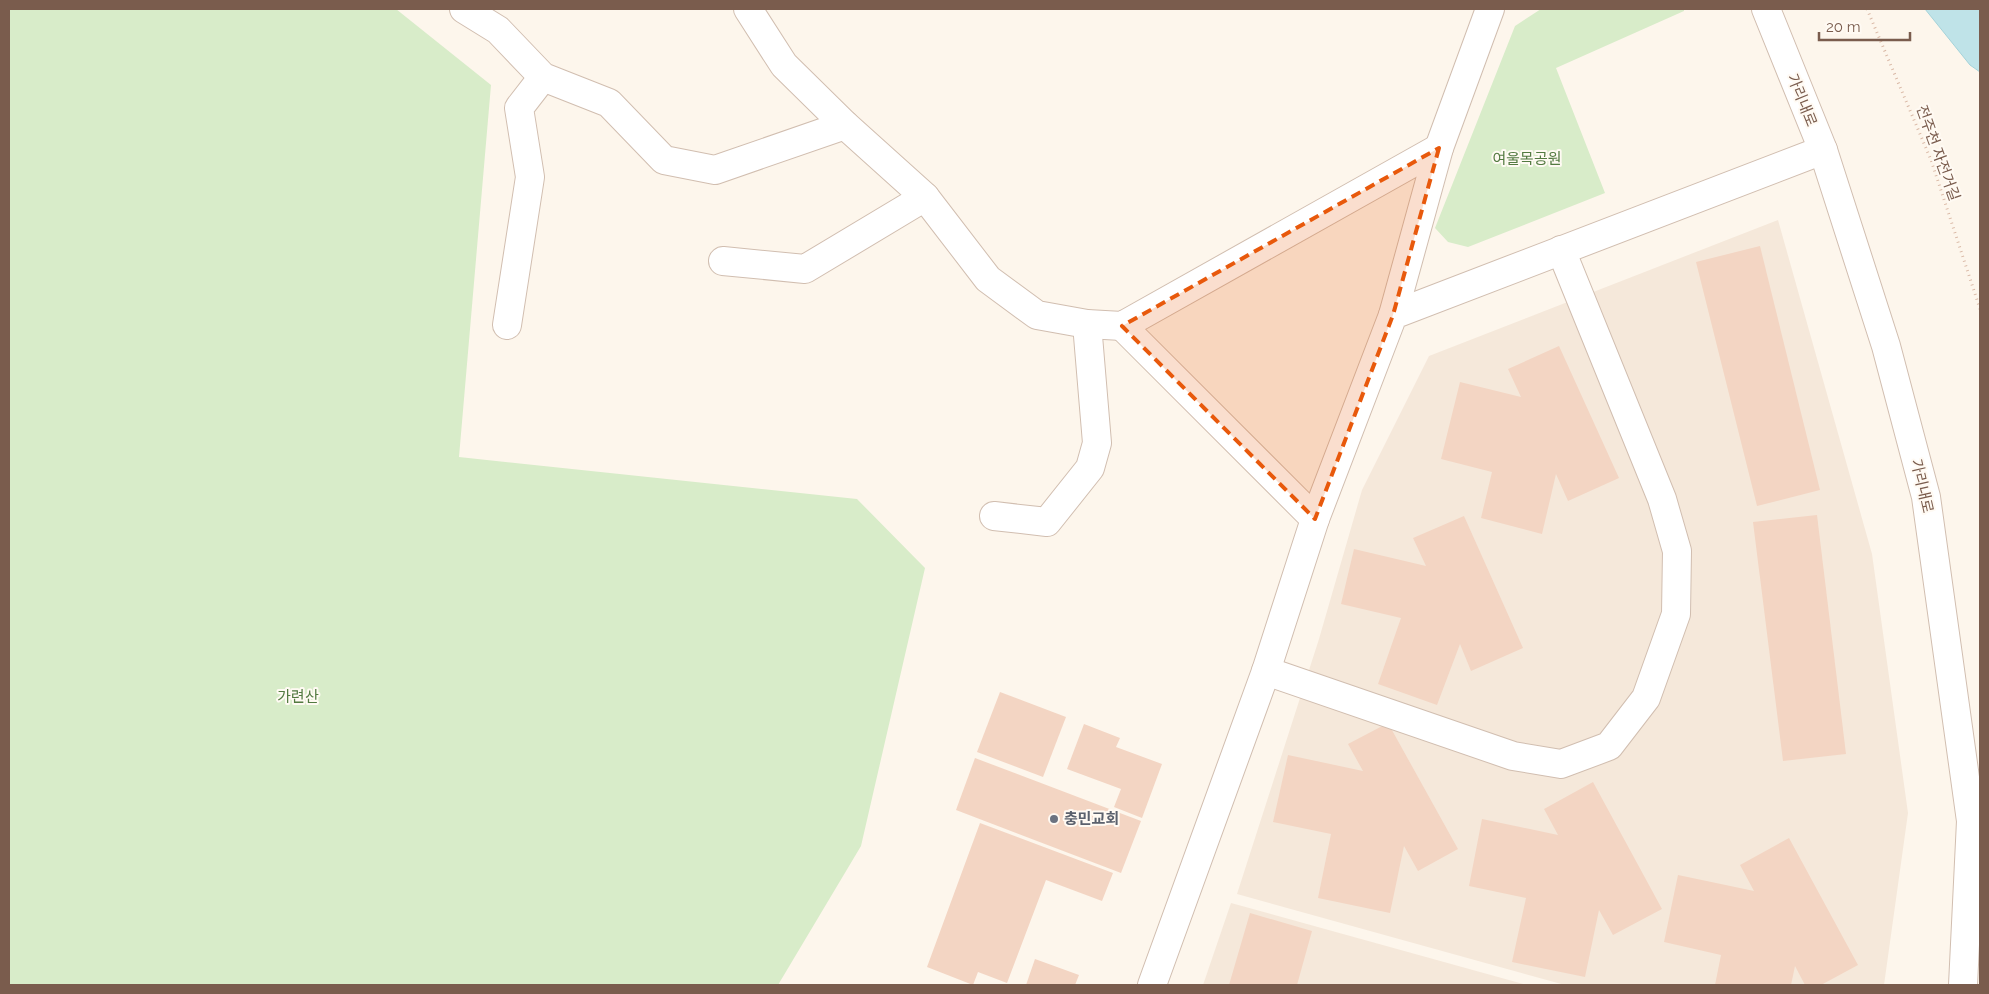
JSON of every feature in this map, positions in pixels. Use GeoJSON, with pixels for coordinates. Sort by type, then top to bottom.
{"type":"FeatureCollection","features":[{"type":"Feature","properties":{"kind":"street"},"geometry":{"type":"LineString","coordinates":[[464,9],[498,30],[543,77],[609,103],[664,160],[715,170],[845,124]]}},
{"type":"Feature","properties":{"kind":"street"},"geometry":{"type":"LineString","coordinates":[[748,9],[784,65],[925,197],[988,279],[1037,315],[1086,324],[1122,326],[1439,148]]}},
{"type":"Feature","properties":{"kind":"street"},"geometry":{"type":"LineString","coordinates":[[1152,985],[1266,671],[1315,519],[1393,315],[1439,148],[1490,9]]}},
{"type":"Feature","properties":{"kind":"street","name":"가리내로"},"geometry":{"type":"LineString","coordinates":[[1766,9],[1823,150],[1886,346],[1926,497],[1971,821],[1963,985]]}},
{"type":"Feature","properties":{"kind":"street"},"geometry":{"type":"LineString","coordinates":[[507,325],[530,177],[519,108],[543,77]]}},
{"type":"Feature","properties":{"kind":"street"},"geometry":{"type":"LineString","coordinates":[[1393,315],[1823,150]]}},
{"type":"Feature","properties":{"kind":"street"},"geometry":{"type":"LineString","coordinates":[[723,261],[805,269],[925,197]]}},
{"type":"Feature","properties":{"kind":"street"},"geometry":{"type":"LineString","coordinates":[[1266,671],[1514,756],[1561,764],[1609,746],[1646,698],[1676,614],[1677,551],[1662,499],[1561,250]]}},
{"type":"Feature","properties":{"kind":"street"},"geometry":{"type":"LineString","coordinates":[[994,516],[1047,522],[1090,468],[1097,443],[1086,324]]}},
{"type":"Feature","properties":{"kind":"street"},"geometry":{"type":"LineString","coordinates":[[1122,326],[1315,519]]}},
{"type":"Feature","properties":{"kind":"path","name":"전주천 자전거길"},"geometry":{"type":"LineString","coordinates":[[1867,9],[1931,160],[1980,309]]}},
{"type":"Feature","properties":{"kind":"highlighted area"},"geometry":{"type":"Polygon","coordinates":[[[1439,148],[1393,315],[1315,519],[1122,326],[1439,148]]]}},
{"type":"Feature","properties":{"kind":"shaded area"},"geometry":{"type":"Polygon","coordinates":[[[1778,220],[1872,554],[1908,813],[1884,985],[1565,985],[1237,894],[1319,639],[1362,490],[1429,356],[1778,220]]]}},
{"type":"Feature","properties":{"kind":"shaded area"},"geometry":{"type":"Polygon","coordinates":[[[1231,903],[1527,985],[1203,985],[1231,903]]]}},
{"type":"Feature","properties":{"kind":"green space","name":"가련산"},"geometry":{"type":"Polygon","coordinates":[[[9,9],[396,9],[491,85],[459,457],[857,499],[925,568],[861,846],[778,985],[9,985],[9,9]]]}},
{"type":"Feature","properties":{"kind":"green space","name":"여울목공원"},"geometry":{"type":"Polygon","coordinates":[[[1541,9],[1684,9],[1684,11],[1556,68],[1605,193],[1468,247],[1448,242],[1435,228],[1515,26],[1541,9]]]}},
{"type":"Feature","properties":{"kind":"water"},"geometry":{"type":"Polygon","coordinates":[[[1925,9],[1980,9],[1980,72],[1970,65],[1925,9]]]}},
{"type":"Feature","properties":{"kind":"building"},"geometry":{"type":"Polygon","coordinates":[[[1760,246],[1820,490],[1757,506],[1696,262],[1760,246]]]}},
{"type":"Feature","properties":{"kind":"building"},"geometry":{"type":"Polygon","coordinates":[[[1559,346],[1619,478],[1568,501],[1556,474],[1542,534],[1481,518],[1492,472],[1441,459],[1460,382],[1521,397],[1508,369],[1559,346]]]}},
{"type":"Feature","properties":{"kind":"building"},"geometry":{"type":"Polygon","coordinates":[[[1817,515],[1846,754],[1783,761],[1753,522],[1817,515]]]}},
{"type":"Feature","properties":{"kind":"building"},"geometry":{"type":"Polygon","coordinates":[[[1464,516],[1523,648],[1471,671],[1460,644],[1437,705],[1378,684],[1401,618],[1341,604],[1354,549],[1426,566],[1413,538],[1464,516]]]}},
{"type":"Feature","properties":{"kind":"building"},"geometry":{"type":"Polygon","coordinates":[[[1000,692],[1066,717],[1043,777],[977,752],[1000,692]]]}},
{"type":"Feature","properties":{"kind":"building"},"geometry":{"type":"Polygon","coordinates":[[[1388,723],[1458,849],[1418,871],[1404,846],[1390,913],[1318,898],[1331,834],[1273,822],[1288,755],[1363,771],[1348,744],[1388,723]]]}},
{"type":"Feature","properties":{"kind":"building"},"geometry":{"type":"Polygon","coordinates":[[[1084,724],[1120,738],[1116,747],[1162,764],[1142,818],[1114,807],[1121,789],[1067,769],[1084,724]]]}},
{"type":"Feature","properties":{"kind":"building"},"geometry":{"type":"Polygon","coordinates":[[[975,758],[1141,821],[1121,873],[956,810],[975,758]]]}},
{"type":"Feature","properties":{"kind":"building"},"geometry":{"type":"Polygon","coordinates":[[[1593,782],[1662,909],[1613,935],[1599,910],[1585,977],[1512,962],[1526,898],[1469,886],[1482,819],[1558,835],[1544,809],[1593,782]]]}},
{"type":"Feature","properties":{"kind":"building"},"geometry":{"type":"Polygon","coordinates":[[[980,823],[1113,873],[1102,901],[1046,880],[1007,983],[978,972],[973,985],[927,967],[980,823]]]}},
{"type":"Feature","properties":{"kind":"building"},"geometry":{"type":"Polygon","coordinates":[[[1789,838],[1858,965],[1821,985],[1805,985],[1795,966],[1791,985],[1715,985],[1721,955],[1664,942],[1678,875],[1754,891],[1740,865],[1789,838]]]}},
{"type":"Feature","properties":{"kind":"building"},"geometry":{"type":"Polygon","coordinates":[[[1250,913],[1312,931],[1297,985],[1229,985],[1250,913]]]}},
{"type":"Feature","properties":{"kind":"building"},"geometry":{"type":"Polygon","coordinates":[[[1035,959],[1079,975],[1075,985],[1026,985],[1035,959]]]}},
{"type":"Feature","properties":{"kind":"place","name":"충민교회"},"geometry":{"type":"Point","coordinates":[1054,819]}}]}
